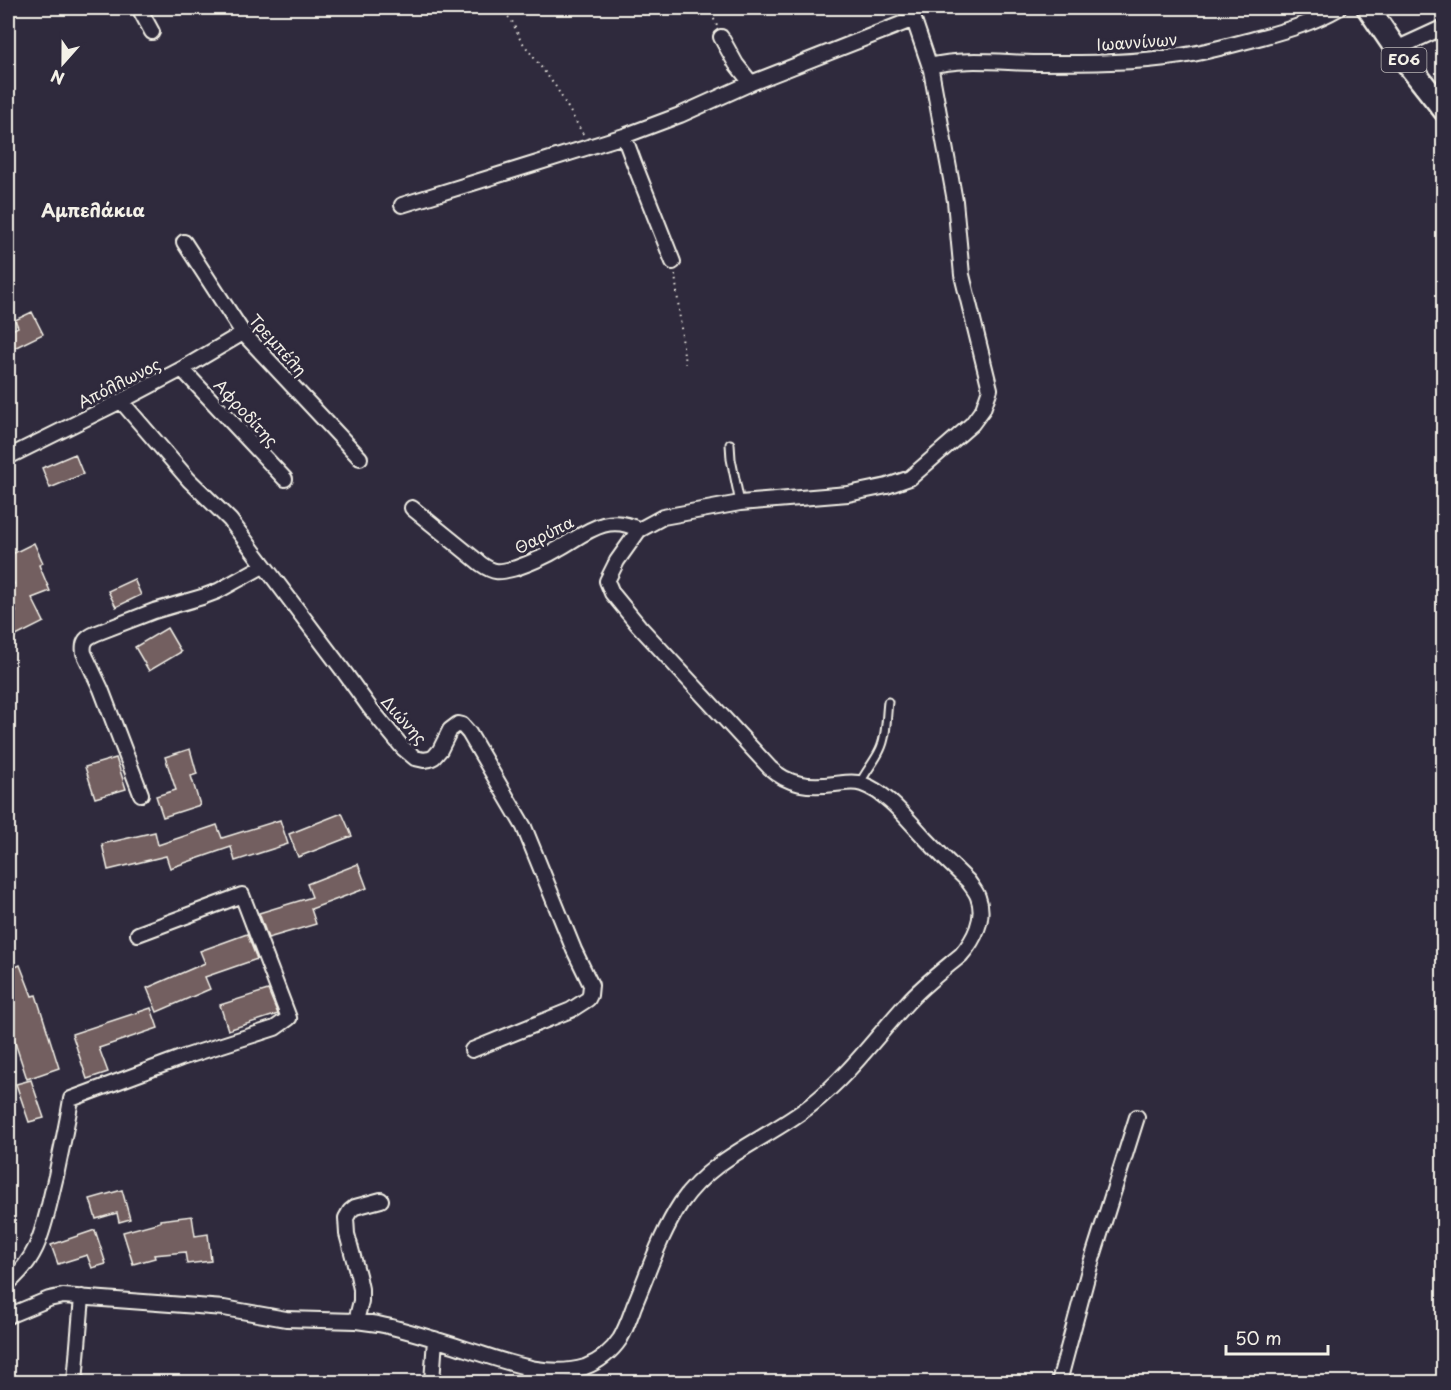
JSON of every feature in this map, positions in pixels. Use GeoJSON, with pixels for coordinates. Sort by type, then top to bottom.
{"type":"FeatureCollection","features":[{"type":"Feature","properties":{"kind":"main road","name":"ΕΟ6"},"geometry":{"type":"LineString","coordinates":[[1368,8],[1396,50],[1443,110]]}},
{"type":"Feature","properties":{"kind":"street"},"geometry":{"type":"LineString","coordinates":[[139,8],[152,32]]}},
{"type":"Feature","properties":{"kind":"street","name":"Ιωαννίνων"},"geometry":{"type":"LineString","coordinates":[[930,66],[951,62],[1111,62],[1183,56],[1281,32],[1338,8]]}},
{"type":"Feature","properties":{"kind":"street"},"geometry":{"type":"LineString","coordinates":[[8,1316],[49,1299],[63,1296],[82,1297],[224,1308],[286,1319],[356,1321],[390,1326],[528,1368],[549,1370],[578,1368],[597,1361],[610,1351],[622,1335],[669,1222],[694,1186],[727,1158],[778,1128],[818,1098],[860,1057],[909,1001],[961,955],[978,928],[980,900],[968,881],[883,795],[860,783],[802,784],[793,783],[778,776],[639,626],[612,593],[607,580],[617,561],[639,531],[663,517],[740,503],[848,494],[902,481],[910,478],[972,424],[983,409],[990,389],[962,275],[955,201],[930,66],[912,13],[680,115],[624,136],[402,205]]}},
{"type":"Feature","properties":{"kind":"street"},"geometry":{"type":"LineString","coordinates":[[1396,50],[1443,27]]}},
{"type":"Feature","properties":{"kind":"street"},"geometry":{"type":"LineString","coordinates":[[721,37],[736,64],[751,83]]}},
{"type":"Feature","properties":{"kind":"street"},"geometry":{"type":"LineString","coordinates":[[624,136],[673,262]]}},
{"type":"Feature","properties":{"kind":"street","name":"Τρεμπέλη"},"geometry":{"type":"LineString","coordinates":[[184,242],[243,333],[360,458]]}},
{"type":"Feature","properties":{"kind":"street","name":"Απόλλωνος"},"geometry":{"type":"LineString","coordinates":[[8,457],[182,369],[243,333]]}},
{"type":"Feature","properties":{"kind":"street","name":"Αφροδίτης"},"geometry":{"type":"LineString","coordinates":[[182,369],[285,479]]}},
{"type":"Feature","properties":{"kind":"street","name":"Διώνης"},"geometry":{"type":"LineString","coordinates":[[121,401],[189,480],[230,520],[365,701],[403,748],[415,758],[430,759],[440,750],[450,730],[458,724],[462,725],[469,733],[524,827],[591,985],[590,995],[585,1002],[571,1010],[472,1050]]}},
{"type":"Feature","properties":{"kind":"street","name":"Θαρύπα"},"geometry":{"type":"LineString","coordinates":[[412,508],[481,564],[497,572],[538,559],[601,525],[621,523],[639,531]]}},
{"type":"Feature","properties":{"kind":"street"},"geometry":{"type":"LineString","coordinates":[[141,794],[101,689],[84,653],[83,647],[86,639],[154,611],[218,591],[264,566]]}},
{"type":"Feature","properties":{"kind":"street"},"geometry":{"type":"LineString","coordinates":[[8,1283],[15,1277],[36,1246],[51,1197],[71,1099],[181,1058],[275,1028],[289,1018],[242,896],[138,934]]}},
{"type":"Feature","properties":{"kind":"street"},"geometry":{"type":"LineString","coordinates":[[1059,1383],[1090,1266],[1137,1117]]}},
{"type":"Feature","properties":{"kind":"street"},"geometry":{"type":"LineString","coordinates":[[356,1321],[361,1301],[361,1289],[346,1230],[346,1218],[355,1207],[381,1200]]}},
{"type":"Feature","properties":{"kind":"street"},"geometry":{"type":"LineString","coordinates":[[75,1383],[82,1297]]}},
{"type":"Feature","properties":{"kind":"street"},"geometry":{"type":"LineString","coordinates":[[432,1383],[435,1339]]}},
{"type":"Feature","properties":{"kind":"street"},"geometry":{"type":"LineString","coordinates":[[527,1383],[528,1368]]}},
{"type":"Feature","properties":{"kind":"lane"},"geometry":{"type":"LineString","coordinates":[[730,444],[740,503]]}},
{"type":"Feature","properties":{"kind":"lane"},"geometry":{"type":"LineString","coordinates":[[860,783],[883,744],[888,702]]}},
{"type":"Feature","properties":{"kind":"path"},"geometry":{"type":"LineString","coordinates":[[500,8],[512,21],[520,39],[556,87],[590,147]]}},
{"type":"Feature","properties":{"kind":"path"},"geometry":{"type":"LineString","coordinates":[[633,8],[645,15],[658,14],[668,8]]}},
{"type":"Feature","properties":{"kind":"path"},"geometry":{"type":"LineString","coordinates":[[709,8],[721,37]]}},
{"type":"Feature","properties":{"kind":"path"},"geometry":{"type":"LineString","coordinates":[[673,262],[685,364]]}},
{"type":"Feature","properties":{"kind":"building"},"geometry":{"type":"Polygon","coordinates":[[[32,312],[43,334],[8,351],[8,332],[18,327],[15,320],[32,312]]]}},
{"type":"Feature","properties":{"kind":"building"},"geometry":{"type":"Polygon","coordinates":[[[75,454],[83,474],[50,488],[42,468],[75,454]]]}},
{"type":"Feature","properties":{"kind":"building"},"geometry":{"type":"Polygon","coordinates":[[[34,543],[43,563],[39,565],[50,591],[32,598],[44,622],[8,640],[8,616],[16,612],[8,590],[8,587],[14,584],[8,571],[8,556],[34,543]]]}},
{"type":"Feature","properties":{"kind":"building"},"geometry":{"type":"Polygon","coordinates":[[[134,579],[141,595],[116,607],[108,591],[134,579]]]}},
{"type":"Feature","properties":{"kind":"building"},"geometry":{"type":"Polygon","coordinates":[[[167,628],[181,652],[149,671],[135,647],[167,628]]]}},
{"type":"Feature","properties":{"kind":"building"},"geometry":{"type":"Polygon","coordinates":[[[190,749],[197,774],[191,776],[200,805],[163,817],[156,796],[176,790],[165,757],[190,749]]]}},
{"type":"Feature","properties":{"kind":"building"},"geometry":{"type":"Polygon","coordinates":[[[116,758],[126,789],[95,798],[85,767],[116,758]]]}},
{"type":"Feature","properties":{"kind":"building"},"geometry":{"type":"Polygon","coordinates":[[[342,813],[352,836],[298,857],[289,834],[342,813]]]}},
{"type":"Feature","properties":{"kind":"building"},"geometry":{"type":"Polygon","coordinates":[[[280,820],[288,844],[235,861],[231,847],[170,868],[166,856],[108,870],[102,844],[155,832],[158,845],[217,825],[222,838],[280,820]]]}},
{"type":"Feature","properties":{"kind":"building"},"geometry":{"type":"Polygon","coordinates":[[[358,864],[367,888],[311,909],[316,924],[268,938],[259,913],[312,897],[307,884],[358,864]]]}},
{"type":"Feature","properties":{"kind":"building"},"geometry":{"type":"Polygon","coordinates":[[[247,934],[257,959],[205,977],[210,989],[157,1012],[147,988],[205,963],[200,951],[247,934]]]}},
{"type":"Feature","properties":{"kind":"building"},"geometry":{"type":"Polygon","coordinates":[[[20,965],[32,996],[36,995],[59,1068],[27,1079],[8,1021],[8,970],[20,965]]]}},
{"type":"Feature","properties":{"kind":"building"},"geometry":{"type":"Polygon","coordinates":[[[268,990],[278,1014],[228,1030],[220,1005],[268,990]]]}},
{"type":"Feature","properties":{"kind":"building"},"geometry":{"type":"Polygon","coordinates":[[[151,1008],[158,1028],[99,1048],[108,1072],[87,1079],[72,1034],[151,1008]]]}},
{"type":"Feature","properties":{"kind":"building"},"geometry":{"type":"Polygon","coordinates":[[[31,1080],[44,1118],[29,1122],[16,1084],[31,1080]]]}},
{"type":"Feature","properties":{"kind":"building"},"geometry":{"type":"Polygon","coordinates":[[[122,1190],[130,1219],[119,1222],[117,1213],[96,1219],[90,1199],[122,1190]]]}},
{"type":"Feature","properties":{"kind":"building"},"geometry":{"type":"Polygon","coordinates":[[[192,1216],[195,1236],[208,1234],[211,1261],[187,1264],[185,1252],[154,1255],[155,1258],[133,1264],[123,1232],[160,1222],[160,1220],[192,1216]]]}},
{"type":"Feature","properties":{"kind":"building"},"geometry":{"type":"Polygon","coordinates":[[[95,1230],[106,1264],[92,1268],[87,1255],[58,1264],[51,1245],[95,1230]]]}},
{"type":"Feature","properties":{"kind":"district","name":"Αμπελάκια"},"geometry":{"type":"Point","coordinates":[93,211]}}]}
